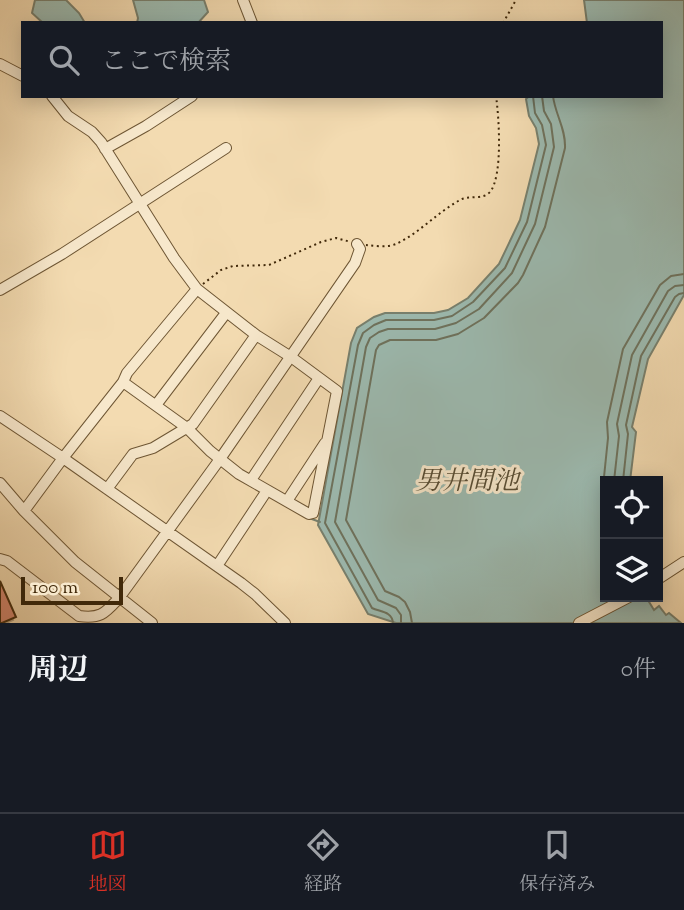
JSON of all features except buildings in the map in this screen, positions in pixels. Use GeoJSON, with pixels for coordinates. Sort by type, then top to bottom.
{"type":"FeatureCollection","features":[{"type":"Feature","properties":{"kind":"street"},"geometry":{"type":"LineString","coordinates":[[243,0],[251,21]]}},
{"type":"Feature","properties":{"kind":"street"},"geometry":{"type":"LineString","coordinates":[[0,64],[21,75]]}},
{"type":"Feature","properties":{"kind":"street"},"geometry":{"type":"LineString","coordinates":[[54,98],[68,116],[92,132],[105,149],[174,258],[197,289],[256,335],[337,391],[313,513],[309,514],[239,474],[187,428],[123,382]]}},
{"type":"Feature","properties":{"kind":"street"},"geometry":{"type":"LineString","coordinates":[[105,149],[189,98]]}},
{"type":"Feature","properties":{"kind":"street"},"geometry":{"type":"LineString","coordinates":[[0,290],[33,272],[226,148]]}},
{"type":"Feature","properties":{"kind":"street"},"geometry":{"type":"LineString","coordinates":[[0,559],[7,561],[79,616],[93,618],[106,613],[220,459],[355,263],[360,249],[357,244]]}},
{"type":"Feature","properties":{"kind":"street"},"geometry":{"type":"LineString","coordinates":[[23,511],[123,382],[127,373],[197,289]]}},
{"type":"Feature","properties":{"kind":"street"},"geometry":{"type":"LineString","coordinates":[[156,405],[226,313]]}},
{"type":"Feature","properties":{"kind":"street"},"geometry":{"type":"LineString","coordinates":[[107,489],[133,454],[153,448],[193,424],[256,335]]}},
{"type":"Feature","properties":{"kind":"street"},"geometry":{"type":"LineString","coordinates":[[251,480],[319,378]]}},
{"type":"Feature","properties":{"kind":"street"},"geometry":{"type":"LineString","coordinates":[[0,416],[217,566],[255,594],[285,623]]}},
{"type":"Feature","properties":{"kind":"street"},"geometry":{"type":"LineString","coordinates":[[287,501],[328,438]]}},
{"type":"Feature","properties":{"kind":"street"},"geometry":{"type":"LineString","coordinates":[[0,483],[23,511],[75,562],[152,623]]}},
{"type":"Feature","properties":{"kind":"street"},"geometry":{"type":"LineString","coordinates":[[217,566],[264,495]]}},
{"type":"Feature","properties":{"kind":"street"},"geometry":{"type":"LineString","coordinates":[[663,576],[684,562]]}},
{"type":"Feature","properties":{"kind":"street"},"geometry":{"type":"LineString","coordinates":[[579,623],[619,602]]}},
{"type":"Feature","properties":{"kind":"path"},"geometry":{"type":"LineString","coordinates":[[504,21],[516,0]]}},
{"type":"Feature","properties":{"kind":"path"},"geometry":{"type":"LineString","coordinates":[[197,289],[221,270],[233,266],[269,265],[336,238],[357,244],[398,244],[463,198],[489,193],[496,175],[499,144],[496,98]]}},
{"type":"Feature","properties":{"kind":"water"},"geometry":{"type":"Polygon","coordinates":[[[35,0],[66,0],[84,21],[41,21],[32,13],[35,0]]]}},
{"type":"Feature","properties":{"kind":"water"},"geometry":{"type":"Polygon","coordinates":[[[133,0],[204,0],[208,12],[200,21],[137,21],[133,0]]]}},
{"type":"Feature","properties":{"kind":"water","name":"男井間池"},"geometry":{"type":"Polygon","coordinates":[[[584,0],[684,0],[684,295],[648,359],[632,427],[636,432],[631,476],[600,476],[600,602],[649,602],[654,610],[659,606],[666,615],[669,613],[681,623],[396,623],[368,614],[318,525],[351,343],[357,328],[385,313],[434,313],[448,310],[468,298],[499,264],[520,220],[539,144],[526,99],[663,98],[663,21],[587,21],[584,0]]]}},
{"type":"Feature","properties":{"kind":"waterway"},"geometry":{"type":"LineString","coordinates":[[309,518],[320,522]]}}]}
